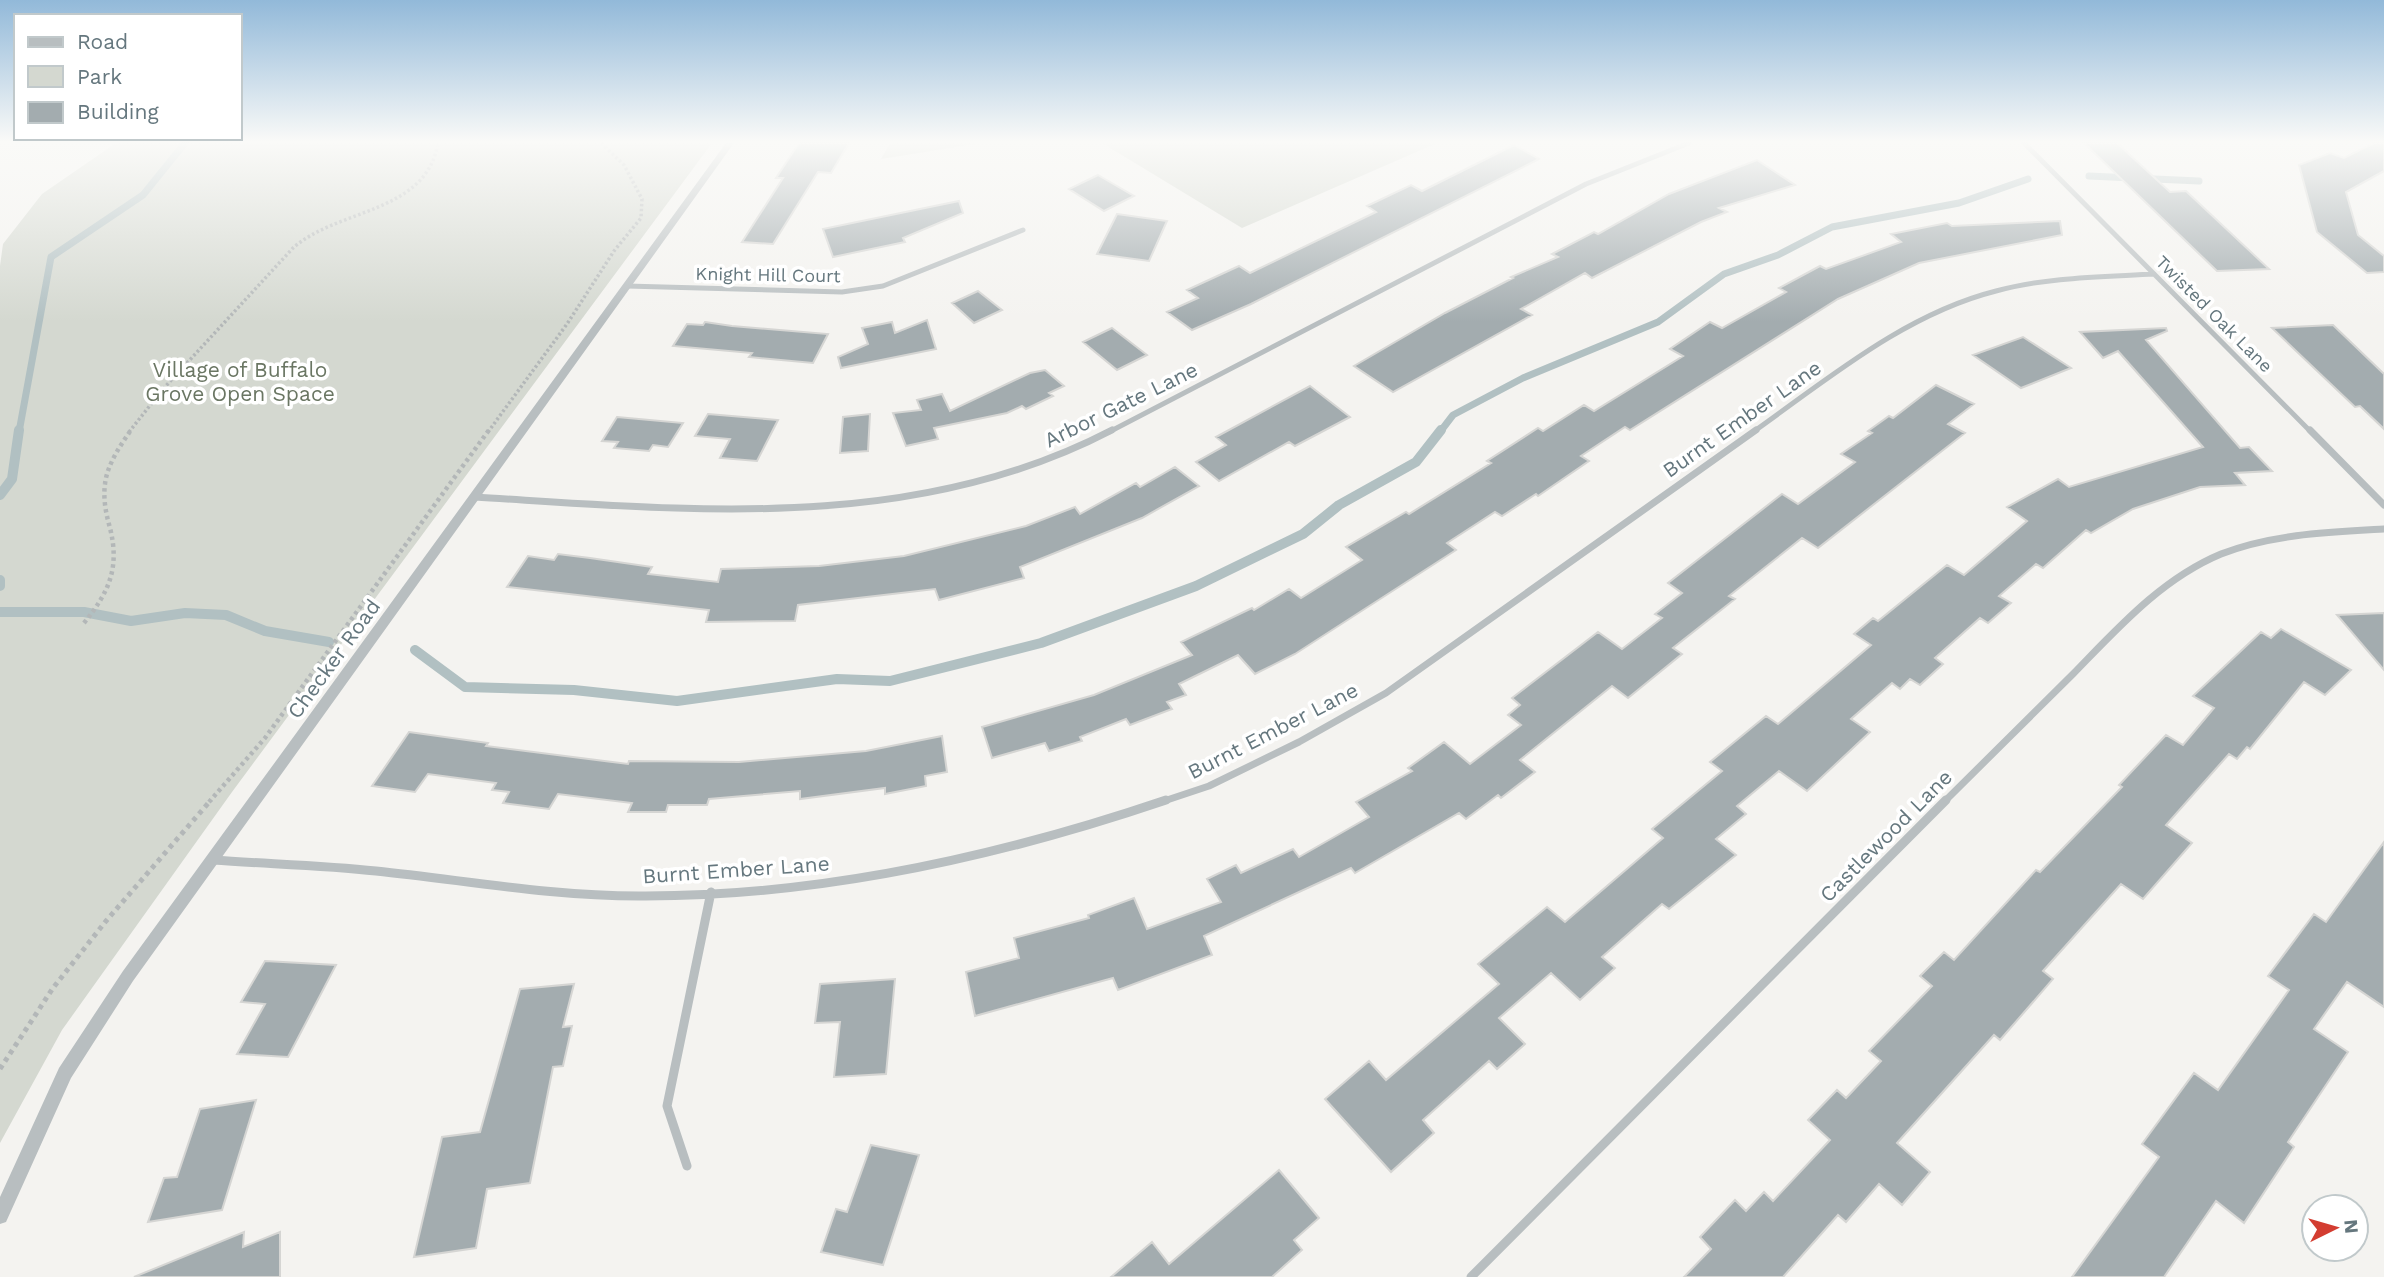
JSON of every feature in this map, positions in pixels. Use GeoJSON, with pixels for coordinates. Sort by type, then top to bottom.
{"type":"FeatureCollection","features":[{"type":"Feature","properties":{"kind":"street","name":"Checker Road"},"geometry":{"type":"LineString","coordinates":[[0,1216],[65,1073],[128,976],[687,203]]}},
{"type":"Feature","properties":{"kind":"street","name":"Arbor Gate Lane"},"geometry":{"type":"LineString","coordinates":[[475,496],[742,512],[864,505],[929,495],[1041,461],[1102,435],[1550,203]]}},
{"type":"Feature","properties":{"kind":"street","name":"Twisted Oak Lane"},"geometry":{"type":"LineString","coordinates":[[2083,203],[2384,505]]}},
{"type":"Feature","properties":{"kind":"street","name":"Knight Hill Court"},"geometry":{"type":"LineString","coordinates":[[627,285],[842,292],[883,286],[1023,230]]}},
{"type":"Feature","properties":{"kind":"street","name":"Burnt Ember Lane"},"geometry":{"type":"LineString","coordinates":[[212,860],[375,871],[546,892],[641,896],[788,887],[950,863],[1085,828],[1209,786],[1299,742],[1386,693],[1856,359],[1912,325],[1963,301],[2015,286],[2154,274]]}},
{"type":"Feature","properties":{"kind":"street","name":"Castlewood Lane"},"geometry":{"type":"LineString","coordinates":[[1471,1277],[2134,612],[2177,577],[2213,558],[2254,544],[2314,533],[2384,529]]}},
{"type":"Feature","properties":{"kind":"street"},"geometry":{"type":"LineString","coordinates":[[687,1166],[667,1106],[711,892]]}},
{"type":"Feature","properties":{"kind":"path"},"geometry":{"type":"LineString","coordinates":[[84,622],[99,607],[114,581],[116,555],[104,482],[127,436],[157,396],[299,243],[384,203]]}},
{"type":"Feature","properties":{"kind":"path"},"geometry":{"type":"LineString","coordinates":[[0,1069],[53,988],[106,921],[265,738],[567,324],[614,251],[641,218],[642,203]]}},
{"type":"Feature","properties":{"kind":"green space","name":"Village of Buffalo Grove Open Space"},"geometry":{"type":"Polygon","coordinates":[[[35,203],[668,203],[232,792],[62,1030],[0,1143],[0,266],[3,244],[35,203]]]}},
{"type":"Feature","properties":{"kind":"green space"},"geometry":{"type":"Polygon","coordinates":[[[1200,203],[1300,203],[1242,228],[1200,203]]]}},
{"type":"Feature","properties":{"kind":"building"},"geometry":{"type":"Polygon","coordinates":[[[767,203],[799,203],[773,244],[742,242],[767,203]]]}},
{"type":"Feature","properties":{"kind":"building"},"geometry":{"type":"Polygon","coordinates":[[[951,203],[960,203],[963,213],[903,238],[905,242],[833,257],[823,229],[951,203]]]}},
{"type":"Feature","properties":{"kind":"building"},"geometry":{"type":"Polygon","coordinates":[[[1091,203],[1121,203],[1104,211],[1091,203]]]}},
{"type":"Feature","properties":{"kind":"building"},"geometry":{"type":"Polygon","coordinates":[[[1374,203],[1452,203],[1251,304],[1192,330],[1167,312],[1198,298],[1187,290],[1239,266],[1250,273],[1376,212],[1367,206],[1374,203]]]}},
{"type":"Feature","properties":{"kind":"building"},"geometry":{"type":"Polygon","coordinates":[[[1654,203],[1737,203],[1719,208],[1727,212],[1701,222],[1592,278],[1585,273],[1521,309],[1532,315],[1393,392],[1354,366],[1445,313],[1513,278],[1511,277],[1558,257],[1552,254],[1594,232],[1598,234],[1654,203]]]}},
{"type":"Feature","properties":{"kind":"building"},"geometry":{"type":"Polygon","coordinates":[[[2146,203],[2198,203],[2269,269],[2217,271],[2146,203]]]}},
{"type":"Feature","properties":{"kind":"building"},"geometry":{"type":"Polygon","coordinates":[[[2309,203],[2349,203],[2358,235],[2384,256],[2384,272],[2367,273],[2317,232],[2309,203]]]}},
{"type":"Feature","properties":{"kind":"building"},"geometry":{"type":"Polygon","coordinates":[[[1117,214],[1167,221],[1149,261],[1097,254],[1117,214]]]}},
{"type":"Feature","properties":{"kind":"building"},"geometry":{"type":"Polygon","coordinates":[[[2060,221],[2062,235],[1919,263],[1838,299],[1630,430],[1625,427],[1581,456],[1589,461],[1538,496],[1536,494],[1502,516],[1495,512],[1447,543],[1456,550],[1295,654],[1255,674],[1238,655],[1179,684],[1186,695],[1167,702],[1172,709],[1130,725],[1126,719],[1080,737],[1082,741],[1049,751],[1045,743],[992,758],[982,727],[1094,695],[1192,655],[1181,642],[1252,608],[1254,610],[1289,589],[1301,598],[1362,560],[1346,547],[1406,512],[1409,514],[1491,463],[1487,461],[1538,428],[1543,431],[1584,405],[1594,411],[1683,356],[1670,349],[1710,322],[1722,328],[1786,292],[1779,288],[1820,266],[1826,269],[1901,242],[1891,234],[1947,223],[1952,226],[2060,221]]]}},
{"type":"Feature","properties":{"kind":"building"},"geometry":{"type":"Polygon","coordinates":[[[978,291],[1002,310],[974,323],[952,303],[978,291]]]}},
{"type":"Feature","properties":{"kind":"building"},"geometry":{"type":"Polygon","coordinates":[[[927,320],[936,349],[841,368],[838,357],[868,344],[862,328],[892,322],[895,333],[927,320]]]}},
{"type":"Feature","properties":{"kind":"building"},"geometry":{"type":"Polygon","coordinates":[[[705,322],[828,334],[813,363],[749,357],[752,353],[673,346],[687,324],[703,325],[705,322]]]}},
{"type":"Feature","properties":{"kind":"building"},"geometry":{"type":"Polygon","coordinates":[[[2333,325],[2384,374],[2384,429],[2360,406],[2355,407],[2272,328],[2333,325]]]}},
{"type":"Feature","properties":{"kind":"building"},"geometry":{"type":"Polygon","coordinates":[[[1112,328],[1147,355],[1117,370],[1083,342],[1112,328]]]}},
{"type":"Feature","properties":{"kind":"building"},"geometry":{"type":"Polygon","coordinates":[[[2166,328],[2167,331],[2146,340],[2240,448],[2249,447],[2272,471],[2235,473],[2245,485],[2200,487],[2133,509],[2091,533],[2086,530],[2043,568],[2036,564],[1999,596],[2011,603],[1988,623],[1980,618],[1935,658],[1943,664],[1920,685],[1910,679],[1900,689],[1892,683],[1851,719],[1870,732],[1807,791],[1779,771],[1737,806],[1746,814],[1716,839],[1736,855],[1669,909],[1662,904],[1602,957],[1615,968],[1580,1000],[1551,973],[1499,1018],[1525,1044],[1497,1069],[1489,1061],[1423,1120],[1434,1133],[1391,1172],[1325,1099],[1369,1061],[1386,1080],[1499,984],[1478,964],[1547,907],[1565,922],[1663,838],[1652,829],[1722,771],[1710,762],[1766,716],[1778,724],[1871,645],[1854,634],[1873,618],[1878,621],[1947,565],[1964,575],[2027,521],[2007,507],[2058,479],[2069,487],[2203,447],[2118,351],[2103,358],[2080,332],[2166,328]]]}},
{"type":"Feature","properties":{"kind":"building"},"geometry":{"type":"Polygon","coordinates":[[[2023,337],[2071,368],[2021,388],[1973,355],[2023,337]]]}},
{"type":"Feature","properties":{"kind":"building"},"geometry":{"type":"Polygon","coordinates":[[[1045,370],[1064,386],[1049,393],[1053,396],[1026,409],[1022,406],[1007,413],[934,428],[938,439],[906,446],[893,413],[921,410],[917,400],[942,394],[950,411],[1030,373],[1045,370]]]}},
{"type":"Feature","properties":{"kind":"building"},"geometry":{"type":"Polygon","coordinates":[[[1936,385],[1974,404],[1948,424],[1965,433],[1818,548],[1802,538],[1729,596],[1735,599],[1673,648],[1682,654],[1628,698],[1612,686],[1520,760],[1535,772],[1501,798],[1498,795],[1466,819],[1459,813],[1355,873],[1351,868],[1204,936],[1212,955],[1118,990],[1113,978],[975,1016],[966,972],[1019,958],[1014,938],[1089,918],[1088,915],[1134,898],[1147,929],[1221,902],[1207,879],[1236,865],[1241,873],[1293,849],[1299,857],[1369,817],[1356,802],[1412,771],[1408,768],[1444,742],[1470,764],[1521,725],[1508,715],[1520,705],[1512,698],[1598,632],[1622,649],[1662,618],[1655,614],[1682,593],[1668,583],[1782,494],[1798,504],[1855,462],[1841,454],[1872,433],[1868,431],[1889,416],[1893,418],[1936,385]]]}},
{"type":"Feature","properties":{"kind":"building"},"geometry":{"type":"Polygon","coordinates":[[[1310,386],[1350,417],[1295,446],[1289,442],[1219,481],[1196,462],[1226,445],[1216,437],[1310,386]]]}},
{"type":"Feature","properties":{"kind":"building"},"geometry":{"type":"Polygon","coordinates":[[[708,414],[778,420],[757,461],[720,458],[730,439],[695,436],[708,414]]]}},
{"type":"Feature","properties":{"kind":"building"},"geometry":{"type":"Polygon","coordinates":[[[870,414],[868,451],[840,453],[843,417],[870,414]]]}},
{"type":"Feature","properties":{"kind":"building"},"geometry":{"type":"Polygon","coordinates":[[[617,417],[683,423],[668,447],[653,445],[649,451],[614,448],[618,442],[602,441],[617,417]]]}},
{"type":"Feature","properties":{"kind":"building"},"geometry":{"type":"Polygon","coordinates":[[[1175,467],[1199,486],[1142,518],[1020,567],[1024,578],[939,600],[935,589],[798,605],[795,621],[706,622],[709,610],[507,587],[528,556],[554,560],[558,554],[590,558],[652,567],[648,574],[718,582],[721,569],[819,566],[904,556],[1026,526],[1075,507],[1080,514],[1136,483],[1140,487],[1175,467]]]}},
{"type":"Feature","properties":{"kind":"building"},"geometry":{"type":"Polygon","coordinates":[[[2384,613],[2384,670],[2337,615],[2384,613]]]}},
{"type":"Feature","properties":{"kind":"building"},"geometry":{"type":"Polygon","coordinates":[[[2281,629],[2351,670],[2325,695],[2304,682],[2250,749],[2247,747],[2237,759],[2229,754],[2166,825],[2192,843],[2143,899],[2121,884],[2043,971],[2053,979],[2000,1040],[1994,1035],[1897,1143],[1930,1172],[1902,1205],[1879,1184],[1846,1222],[1838,1215],[1783,1277],[1684,1277],[1711,1249],[1700,1237],[1735,1200],[1746,1211],[1764,1192],[1773,1201],[1830,1140],[1808,1120],[1837,1090],[1846,1098],[1881,1061],[1869,1051],[1932,986],[1920,976],[1944,952],[1954,960],[2036,870],[2040,872],[2122,787],[2119,785],[2166,735],[2183,745],[2214,708],[2193,696],[2261,632],[2271,638],[2281,629]]]}},
{"type":"Feature","properties":{"kind":"building"},"geometry":{"type":"Polygon","coordinates":[[[409,732],[488,743],[486,746],[628,764],[629,761],[739,762],[866,751],[942,736],[947,772],[925,776],[926,786],[885,794],[885,788],[800,799],[800,791],[709,799],[707,805],[668,805],[666,812],[628,812],[632,803],[558,794],[549,809],[503,803],[509,792],[492,790],[496,783],[428,774],[415,792],[372,786],[409,732]]]}},
{"type":"Feature","properties":{"kind":"building"},"geometry":{"type":"Polygon","coordinates":[[[2384,842],[2384,1007],[2347,982],[2314,1029],[2348,1052],[2288,1142],[2294,1147],[2244,1223],[2216,1201],[2164,1277],[2072,1277],[2159,1157],[2142,1144],[2194,1073],[2218,1090],[2289,990],[2268,976],[2314,914],[2326,922],[2384,842]]]}},
{"type":"Feature","properties":{"kind":"building"},"geometry":{"type":"Polygon","coordinates":[[[265,961],[336,965],[288,1057],[237,1054],[265,1004],[241,1002],[265,961]]]}},
{"type":"Feature","properties":{"kind":"building"},"geometry":{"type":"Polygon","coordinates":[[[895,979],[886,1074],[834,1077],[840,1022],[815,1023],[820,984],[895,979]]]}},
{"type":"Feature","properties":{"kind":"building"},"geometry":{"type":"Polygon","coordinates":[[[574,984],[563,1027],[572,1026],[563,1066],[553,1067],[530,1183],[487,1189],[476,1248],[414,1257],[442,1137],[480,1132],[520,989],[574,984]]]}},
{"type":"Feature","properties":{"kind":"building"},"geometry":{"type":"Polygon","coordinates":[[[256,1100],[222,1210],[148,1222],[164,1178],[177,1177],[200,1109],[256,1100]]]}},
{"type":"Feature","properties":{"kind":"building"},"geometry":{"type":"Polygon","coordinates":[[[871,1145],[919,1155],[883,1265],[821,1252],[836,1209],[847,1212],[871,1145]]]}},
{"type":"Feature","properties":{"kind":"building"},"geometry":{"type":"Polygon","coordinates":[[[1279,1170],[1319,1218],[1294,1240],[1302,1250],[1272,1277],[1111,1277],[1152,1242],[1169,1264],[1279,1170]]]}},
{"type":"Feature","properties":{"kind":"building"},"geometry":{"type":"Polygon","coordinates":[[[244,1232],[243,1247],[280,1232],[280,1277],[134,1277],[244,1232]]]}},
{"type":"Feature","properties":{"kind":"waterway"},"geometry":{"type":"LineString","coordinates":[[19,432],[51,257],[132,203]]}},
{"type":"Feature","properties":{"kind":"waterway"},"geometry":{"type":"LineString","coordinates":[[1440,432],[1453,415],[1523,378],[1658,322],[1724,274],[1778,255],[1832,227],[1960,203]]}},
{"type":"Feature","properties":{"kind":"waterway"},"geometry":{"type":"LineString","coordinates":[[0,495],[12,479],[19,430]]}},
{"type":"Feature","properties":{"kind":"waterway"},"geometry":{"type":"LineString","coordinates":[[415,650],[465,687],[574,690],[677,701],[837,679],[890,681],[1041,643],[1196,586],[1303,534],[1339,505],[1416,462],[1441,430]]}},
{"type":"Feature","properties":{"kind":"waterway"},"geometry":{"type":"LineString","coordinates":[[0,580],[0,586]]}},
{"type":"Feature","properties":{"kind":"waterway"},"geometry":{"type":"LineString","coordinates":[[0,612],[84,612],[131,621],[185,613],[226,615],[265,631],[329,642]]}}]}
